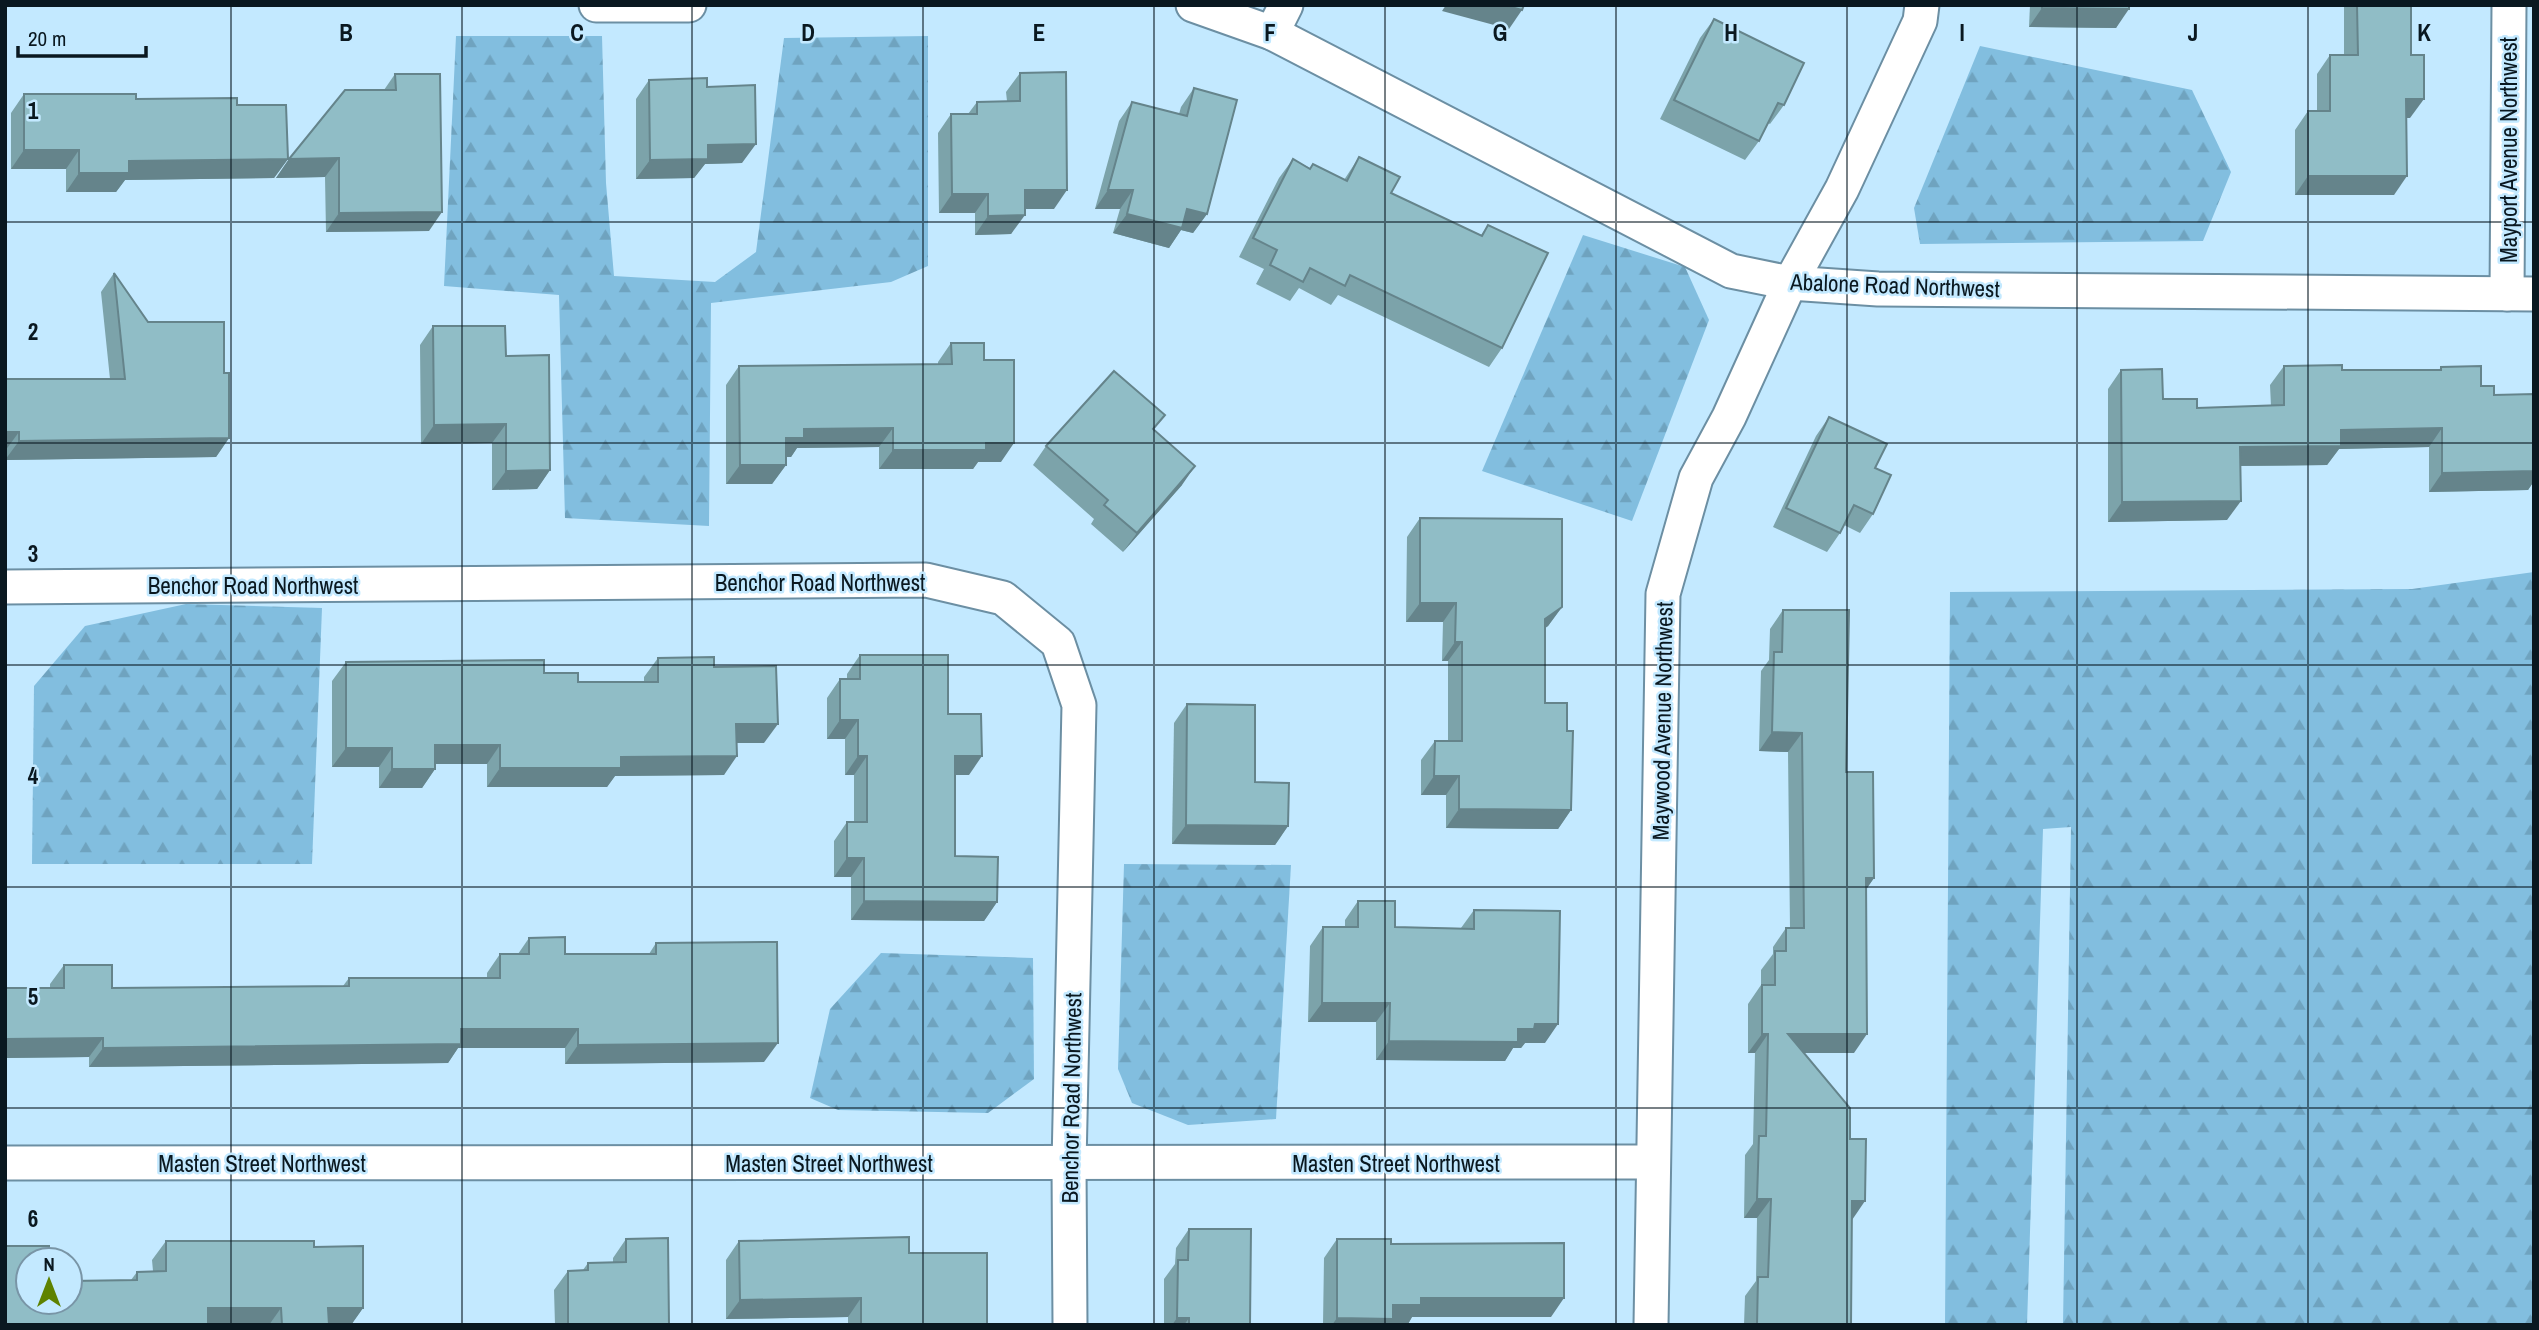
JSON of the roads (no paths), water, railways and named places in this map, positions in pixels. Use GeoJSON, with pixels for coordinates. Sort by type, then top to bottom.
{"type":"FeatureCollection","features":[{"type":"Feature","properties":{"kind":"street"},"geometry":{"type":"LineString","coordinates":[[596,5],[690,5]]}},
{"type":"Feature","properties":{"kind":"street","name":"Abalone Road Northwest"},"geometry":{"type":"LineString","coordinates":[[1193,5],[1279,19],[1731,271],[1790,284],[1878,289],[2520,294]]}},
{"type":"Feature","properties":{"kind":"street","name":"Maywood Avenue Northwest"},"geometry":{"type":"LineString","coordinates":[[1651,1325],[1663,594],[1696,478],[1729,417],[1790,284],[1847,178],[1920,21],[1922,5]]}},
{"type":"Feature","properties":{"kind":"street","name":"Mayport Avenue Northwest"},"geometry":{"type":"LineString","coordinates":[[2509,5],[2520,294]]}},
{"type":"Feature","properties":{"kind":"street","name":"Benchor Road Northwest"},"geometry":{"type":"LineString","coordinates":[[5,587],[926,580],[1003,598],[1058,643],[1079,705],[1069,1164],[1070,1325]]}},
{"type":"Feature","properties":{"kind":"street","name":"Masten Street Northwest"},"geometry":{"type":"LineString","coordinates":[[5,1163],[1653,1163]]}}]}
